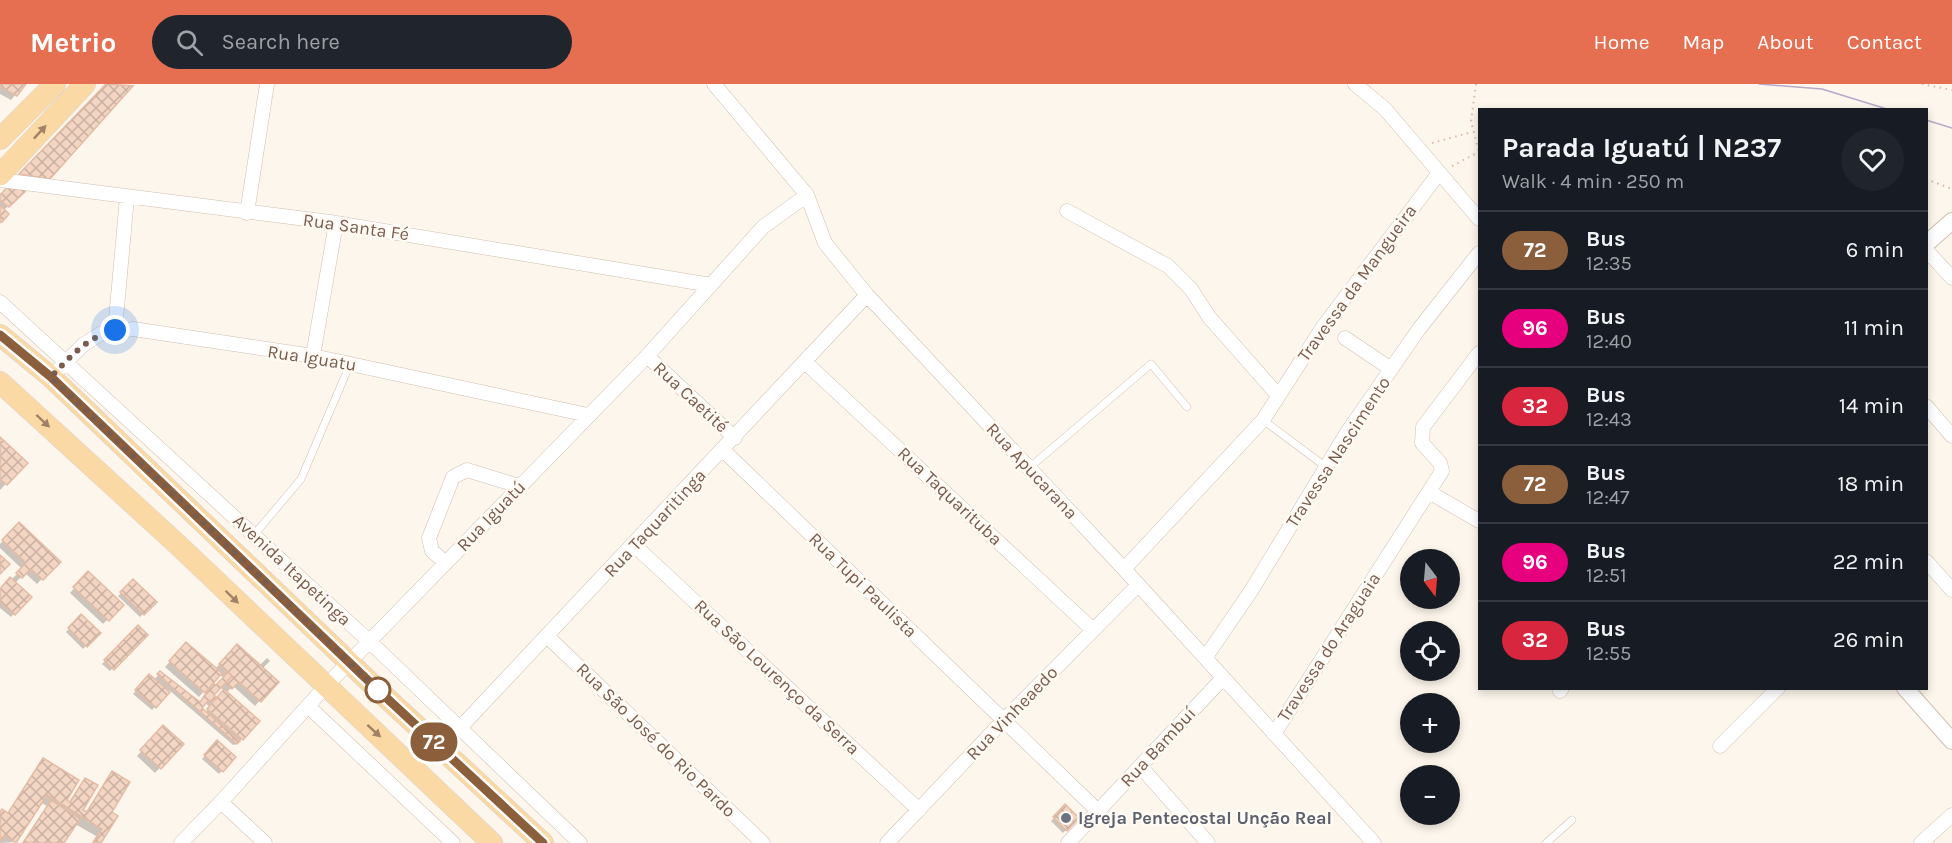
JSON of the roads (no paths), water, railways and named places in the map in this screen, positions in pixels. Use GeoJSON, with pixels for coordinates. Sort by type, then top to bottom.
{"type":"FeatureCollection","features":[{"type":"Feature","properties":{"kind":"main road"},"geometry":{"type":"LineString","coordinates":[[0,139],[55,84]]}},
{"type":"Feature","properties":{"kind":"main road"},"geometry":{"type":"LineString","coordinates":[[0,175],[85,84]]}},
{"type":"Feature","properties":{"kind":"main road","name":"Avenida Itapetinga"},"geometry":{"type":"LineString","coordinates":[[0,335],[51,377],[485,790],[531,839]]}},
{"type":"Feature","properties":{"kind":"main road"},"geometry":{"type":"LineString","coordinates":[[0,382],[177,544],[325,687],[492,843]]}},
{"type":"Feature","properties":{"kind":"main road"},"geometry":{"type":"LineString","coordinates":[[177,544],[200,519]]}},
{"type":"Feature","properties":{"kind":"main road"},"geometry":{"type":"LineString","coordinates":[[201,567],[224,542]]}},
{"type":"Feature","properties":{"kind":"main road"},"geometry":{"type":"LineString","coordinates":[[462,815],[485,790]]}},
{"type":"Feature","properties":{"kind":"street"},"geometry":{"type":"LineString","coordinates":[[247,213],[267,84]]}},
{"type":"Feature","properties":{"kind":"street","name":"Rua Apucarana"},"geometry":{"type":"LineString","coordinates":[[714,84],[807,195],[825,243],[867,295],[1124,569],[1374,843]]}},
{"type":"Feature","properties":{"kind":"street"},"geometry":{"type":"LineString","coordinates":[[1355,84],[1379,103],[1478,218]]}},
{"type":"Feature","properties":{"kind":"street","name":"Travessa da Mangueira"},"geometry":{"type":"LineString","coordinates":[[1124,569],[1263,420],[1277,394],[1323,327],[1439,173]]}},
{"type":"Feature","properties":{"kind":"street","name":"Rua Santa Fé"},"geometry":{"type":"LineString","coordinates":[[0,180],[336,223],[711,285]]}},
{"type":"Feature","properties":{"kind":"street","name":"Rua Iguatú"},"geometry":{"type":"LineString","coordinates":[[181,843],[309,707],[325,687],[647,356],[763,227],[807,195]]}},
{"type":"Feature","properties":{"kind":"street"},"geometry":{"type":"LineString","coordinates":[[115,330],[126,197]]}},
{"type":"Feature","properties":{"kind":"street"},"geometry":{"type":"LineString","coordinates":[[1067,211],[1168,266],[1191,289],[1209,317],[1277,394]]}},
{"type":"Feature","properties":{"kind":"street"},"geometry":{"type":"LineString","coordinates":[[1928,242],[1952,221]]}},
{"type":"Feature","properties":{"kind":"street"},"geometry":{"type":"LineString","coordinates":[[313,356],[336,223]]}},
{"type":"Feature","properties":{"kind":"street"},"geometry":{"type":"LineString","coordinates":[[1928,251],[1952,278]]}},
{"type":"Feature","properties":{"kind":"street","name":"Travessa Nascimento"},"geometry":{"type":"LineString","coordinates":[[1205,658],[1251,591],[1348,431],[1391,369],[1478,254]]}},
{"type":"Feature","properties":{"kind":"street","name":"Rua Taquaritinga"},"geometry":{"type":"LineString","coordinates":[[441,748],[806,363],[867,295]]}},
{"type":"Feature","properties":{"kind":"street","name":"Avenida Itapetinga"},"geometry":{"type":"LineString","coordinates":[[0,302],[370,642],[580,843]]}},
{"type":"Feature","properties":{"kind":"street","name":"Rua Iguatu"},"geometry":{"type":"LineString","coordinates":[[51,377],[83,345],[100,334],[133,329],[313,356],[588,415]]}},
{"type":"Feature","properties":{"kind":"street"},"geometry":{"type":"LineString","coordinates":[[1345,338],[1391,369]]}},
{"type":"Feature","properties":{"kind":"street","name":"Travessa do Araguaia"},"geometry":{"type":"LineString","coordinates":[[1274,734],[1442,471],[1440,463],[1422,443],[1423,427],[1478,354]]}},
{"type":"Feature","properties":{"kind":"street","name":"Rua Caetité"},"geometry":{"type":"LineString","coordinates":[[647,356],[735,438]]}},
{"type":"Feature","properties":{"kind":"street","name":"Rua Taquarituba"},"geometry":{"type":"LineString","coordinates":[[806,363],[1093,630]]}},
{"type":"Feature","properties":{"kind":"street"},"geometry":{"type":"LineString","coordinates":[[1928,408],[1952,436]]}},
{"type":"Feature","properties":{"kind":"street","name":"Rua Tupi Paulista"},"geometry":{"type":"LineString","coordinates":[[723,450],[1099,812]]}},
{"type":"Feature","properties":{"kind":"street"},"geometry":{"type":"LineString","coordinates":[[446,563],[432,551],[429,538],[453,477],[467,470],[519,486]]}},
{"type":"Feature","properties":{"kind":"street"},"geometry":{"type":"LineString","coordinates":[[1429,492],[1478,520]]}},
{"type":"Feature","properties":{"kind":"street","name":"Rua São Lourenço da Serra"},"geometry":{"type":"LineString","coordinates":[[634,545],[919,810]]}},
{"type":"Feature","properties":{"kind":"street"},"geometry":{"type":"LineString","coordinates":[[1928,563],[1952,590]]}},
{"type":"Feature","properties":{"kind":"street","name":"Rua Vinheaedo"},"geometry":{"type":"LineString","coordinates":[[887,843],[1003,721],[1138,585]]}},
{"type":"Feature","properties":{"kind":"street","name":"Rua São José do Rio Pardo"},"geometry":{"type":"LineString","coordinates":[[548,637],[763,843]]}},
{"type":"Feature","properties":{"kind":"street","name":"Rua Bambuí"},"geometry":{"type":"LineString","coordinates":[[1068,843],[1223,678]]}},
{"type":"Feature","properties":{"kind":"street"},"geometry":{"type":"LineString","coordinates":[[1720,746],[1776,690]]}},
{"type":"Feature","properties":{"kind":"street"},"geometry":{"type":"LineString","coordinates":[[1907,690],[1952,740]]}},
{"type":"Feature","properties":{"kind":"street"},"geometry":{"type":"LineString","coordinates":[[309,707],[453,843]]}},
{"type":"Feature","properties":{"kind":"street"},"geometry":{"type":"LineString","coordinates":[[1140,766],[1208,843]]}},
{"type":"Feature","properties":{"kind":"street"},"geometry":{"type":"LineString","coordinates":[[221,802],[265,843]]}},
{"type":"Feature","properties":{"kind":"street"},"geometry":{"type":"LineString","coordinates":[[1921,843],[1952,815]]}},
{"type":"Feature","properties":{"kind":"lane"},"geometry":{"type":"LineString","coordinates":[[254,536],[301,478],[350,363]]}},
{"type":"Feature","properties":{"kind":"lane"},"geometry":{"type":"LineString","coordinates":[[1029,468],[1151,364],[1187,407]]}},
{"type":"Feature","properties":{"kind":"lane"},"geometry":{"type":"LineString","coordinates":[[1263,420],[1326,468]]}},
{"type":"Feature","properties":{"kind":"lane"},"geometry":{"type":"LineString","coordinates":[[1546,843],[1572,820]]}},
{"type":"Feature","properties":{"kind":"tram line"},"geometry":{"type":"LineString","coordinates":[[1759,84],[1822,89],[1884,108]]}},
{"type":"Feature","properties":{"kind":"tram line"},"geometry":{"type":"LineString","coordinates":[[1928,121],[1952,128]]}},
{"type":"Feature","properties":{"kind":"place","name":"Igreja Pentecostal Unção Real"},"geometry":{"type":"Point","coordinates":[1066,818]}}]}
